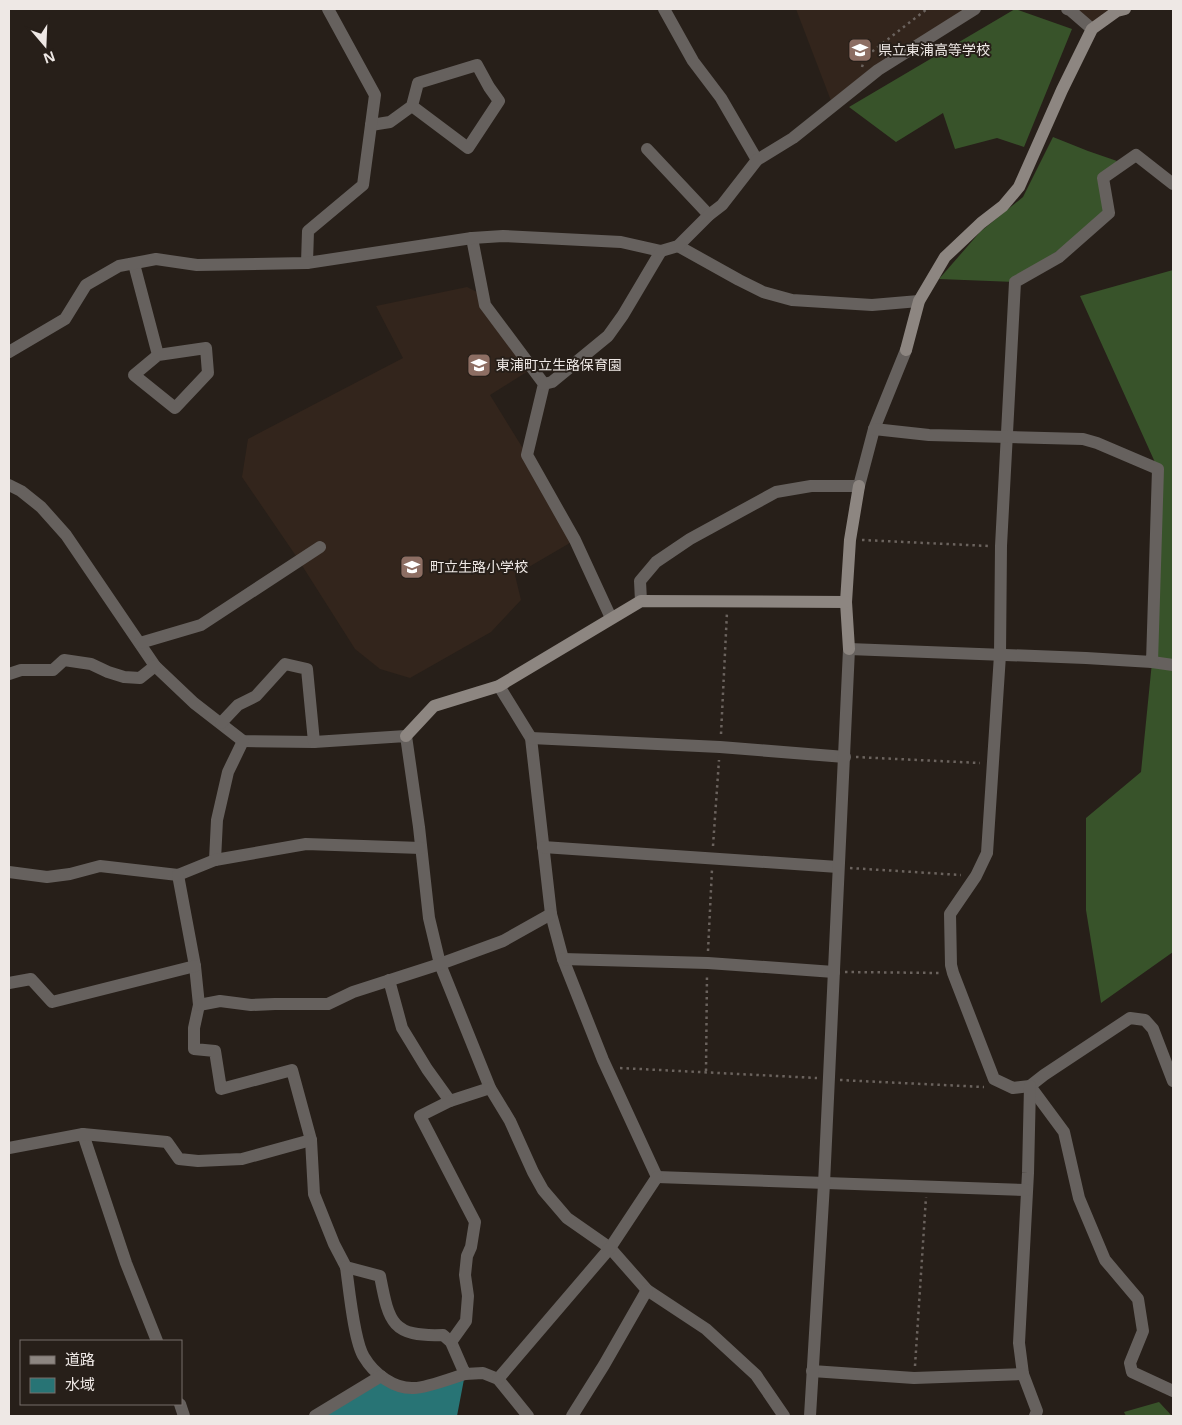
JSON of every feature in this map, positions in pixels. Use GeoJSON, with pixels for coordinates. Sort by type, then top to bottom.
{"type":"FeatureCollection","features":[{"type":"Feature","properties":{"kind":"street"},"geometry":{"type":"LineString","coordinates":[[307,263],[308,231],[364,185],[375,96],[328,9]]}},
{"type":"Feature","properties":{"kind":"street"},"geometry":{"type":"LineString","coordinates":[[664,9],[694,61],[721,98],[757,160]]}},
{"type":"Feature","properties":{"kind":"street"},"geometry":{"type":"LineString","coordinates":[[9,352],[65,319],[86,286],[119,266],[156,259],[197,265],[307,263],[472,238],[503,236],[621,242],[661,250],[678,246],[709,215],[722,205],[757,160],[793,138],[878,70],[975,9]]}},
{"type":"Feature","properties":{"kind":"street"},"geometry":{"type":"LineString","coordinates":[[1067,9],[1092,29]]}},
{"type":"Feature","properties":{"kind":"street"},"geometry":{"type":"LineString","coordinates":[[810,1416],[824,1184],[838,867],[845,757],[849,650],[846,602],[850,540],[859,486],[874,429],[906,350],[919,301],[945,257],[981,223],[1003,206],[1019,187],[1062,90],[1092,29],[1117,11],[1125,9]]}},
{"type":"Feature","properties":{"kind":"street"},"geometry":{"type":"LineString","coordinates":[[371,125],[390,122],[412,106],[418,83],[477,65],[499,101],[468,148],[412,106]]}},
{"type":"Feature","properties":{"kind":"street"},"geometry":{"type":"LineString","coordinates":[[647,149],[709,215]]}},
{"type":"Feature","properties":{"kind":"street"},"geometry":{"type":"LineString","coordinates":[[1173,184],[1136,155],[1102,178],[1110,212],[1059,257],[1015,282],[1001,546],[1000,655],[987,853],[976,876],[950,914],[951,964],[953,973],[994,1079],[1013,1088],[1030,1086],[1130,1018],[1145,1020],[1153,1030],[1173,1081]]}},
{"type":"Feature","properties":{"kind":"street"},"geometry":{"type":"LineString","coordinates":[[472,238],[485,305],[544,384]]}},
{"type":"Feature","properties":{"kind":"street"},"geometry":{"type":"LineString","coordinates":[[678,246],[763,292],[792,300],[872,305],[919,301]]}},
{"type":"Feature","properties":{"kind":"street"},"geometry":{"type":"LineString","coordinates":[[544,384],[552,382],[608,336],[623,315],[661,250]]}},
{"type":"Feature","properties":{"kind":"street"},"geometry":{"type":"LineString","coordinates":[[134,264],[158,355]]}},
{"type":"Feature","properties":{"kind":"street"},"geometry":{"type":"LineString","coordinates":[[206,348],[208,373],[176,408],[134,375],[158,355],[206,348]]}},
{"type":"Feature","properties":{"kind":"street"},"geometry":{"type":"LineString","coordinates":[[544,384],[527,455],[576,540],[611,618]]}},
{"type":"Feature","properties":{"kind":"street"},"geometry":{"type":"LineString","coordinates":[[874,429],[929,435],[1083,439],[1158,469],[1152,662]]}},
{"type":"Feature","properties":{"kind":"street"},"geometry":{"type":"LineString","coordinates":[[9,485],[21,491],[41,507],[66,536],[155,666],[194,703],[243,741],[314,742],[406,736],[434,706],[499,686],[640,601],[846,602]]}},
{"type":"Feature","properties":{"kind":"street"},"geometry":{"type":"LineString","coordinates":[[640,601],[640,581],[656,562],[690,539],[776,492],[811,486],[859,486]]}},
{"type":"Feature","properties":{"kind":"street"},"geometry":{"type":"LineString","coordinates":[[140,643],[201,625],[320,546]]}},
{"type":"Feature","properties":{"kind":"street"},"geometry":{"type":"LineString","coordinates":[[849,650],[1152,662],[1173,665]]}},
{"type":"Feature","properties":{"kind":"street"},"geometry":{"type":"LineString","coordinates":[[9,674],[21,670],[53,670],[64,660],[91,664],[124,677],[140,678],[155,666]]}},
{"type":"Feature","properties":{"kind":"street"},"geometry":{"type":"LineString","coordinates":[[221,723],[238,705],[256,696],[285,664],[307,669],[314,742]]}},
{"type":"Feature","properties":{"kind":"street"},"geometry":{"type":"LineString","coordinates":[[499,686],[531,738],[552,914],[563,959],[606,1067],[657,1177]]}},
{"type":"Feature","properties":{"kind":"street"},"geometry":{"type":"LineString","coordinates":[[406,736],[430,918],[440,964],[490,1088],[510,1121],[533,1172],[544,1190],[567,1218],[610,1248],[647,1290],[706,1329],[756,1375],[784,1416]]}},
{"type":"Feature","properties":{"kind":"street"},"geometry":{"type":"LineString","coordinates":[[531,738],[720,747],[845,757]]}},
{"type":"Feature","properties":{"kind":"street"},"geometry":{"type":"LineString","coordinates":[[215,860],[217,820],[228,772],[243,741]]}},
{"type":"Feature","properties":{"kind":"street"},"geometry":{"type":"LineString","coordinates":[[9,872],[47,877],[70,874],[100,866],[178,875],[215,860],[306,844],[421,848]]}},
{"type":"Feature","properties":{"kind":"street"},"geometry":{"type":"LineString","coordinates":[[543,847],[838,867]]}},
{"type":"Feature","properties":{"kind":"street"},"geometry":{"type":"LineString","coordinates":[[178,875],[195,966],[199,1005],[194,1028],[194,1049],[214,1051],[220,1089],[292,1070],[311,1140],[314,1194],[346,1268],[356,1333],[363,1356],[381,1376],[396,1385],[414,1388],[465,1374],[483,1373],[498,1380],[528,1416]]}},
{"type":"Feature","properties":{"kind":"street"},"geometry":{"type":"LineString","coordinates":[[199,1005],[220,1001],[251,1006],[328,1004],[353,992],[503,941],[552,914]]}},
{"type":"Feature","properties":{"kind":"street"},"geometry":{"type":"LineString","coordinates":[[563,959],[708,963],[834,972]]}},
{"type":"Feature","properties":{"kind":"street"},"geometry":{"type":"LineString","coordinates":[[9,983],[31,979],[52,1002],[195,966]]}},
{"type":"Feature","properties":{"kind":"street"},"geometry":{"type":"LineString","coordinates":[[389,980],[402,1028],[427,1069],[450,1101]]}},
{"type":"Feature","properties":{"kind":"street"},"geometry":{"type":"LineString","coordinates":[[1030,1086],[1019,1343],[1023,1374],[1037,1412],[1035,1416]]}},
{"type":"Feature","properties":{"kind":"street"},"geometry":{"type":"LineString","coordinates":[[1030,1086],[1064,1132],[1079,1198],[1104,1260],[1138,1299],[1143,1331],[1130,1363],[1132,1372],[1173,1391]]}},
{"type":"Feature","properties":{"kind":"street"},"geometry":{"type":"LineString","coordinates":[[451,1342],[466,1321],[468,1296],[465,1274],[475,1222],[420,1116],[450,1101],[490,1088]]}},
{"type":"Feature","properties":{"kind":"street"},"geometry":{"type":"LineString","coordinates":[[9,1148],[84,1134],[167,1142],[179,1158],[198,1161],[242,1159],[311,1140]]}},
{"type":"Feature","properties":{"kind":"street"},"geometry":{"type":"LineString","coordinates":[[84,1134],[126,1263],[157,1340]]}},
{"type":"Feature","properties":{"kind":"street"},"geometry":{"type":"LineString","coordinates":[[657,1177],[1026,1190]]}},
{"type":"Feature","properties":{"kind":"street"},"geometry":{"type":"LineString","coordinates":[[498,1380],[610,1248],[657,1177]]}},
{"type":"Feature","properties":{"kind":"street"},"geometry":{"type":"LineString","coordinates":[[346,1268],[380,1276],[387,1310],[395,1325],[403,1331],[422,1336],[443,1335],[451,1342],[465,1374]]}},
{"type":"Feature","properties":{"kind":"street"},"geometry":{"type":"LineString","coordinates":[[572,1416],[647,1290]]}},
{"type":"Feature","properties":{"kind":"street"},"geometry":{"type":"LineString","coordinates":[[812,1371],[914,1378],[1023,1374]]}},
{"type":"Feature","properties":{"kind":"street"},"geometry":{"type":"LineString","coordinates":[[316,1416],[381,1376]]}},
{"type":"Feature","properties":{"kind":"path"},"geometry":{"type":"LineString","coordinates":[[854,89],[865,57],[927,9]]}},
{"type":"Feature","properties":{"kind":"path"},"geometry":{"type":"LineString","coordinates":[[850,540],[1001,546]]}},
{"type":"Feature","properties":{"kind":"path"},"geometry":{"type":"LineString","coordinates":[[706,1071],[712,858],[728,601]]}},
{"type":"Feature","properties":{"kind":"path"},"geometry":{"type":"LineString","coordinates":[[845,757],[993,764]]}},
{"type":"Feature","properties":{"kind":"path"},"geometry":{"type":"LineString","coordinates":[[838,867],[976,876]]}},
{"type":"Feature","properties":{"kind":"path"},"geometry":{"type":"LineString","coordinates":[[834,972],[953,973]]}},
{"type":"Feature","properties":{"kind":"path"},"geometry":{"type":"LineString","coordinates":[[606,1067],[984,1087]]}},
{"type":"Feature","properties":{"kind":"path"},"geometry":{"type":"LineString","coordinates":[[914,1378],[927,1186]]}},
{"type":"Feature","properties":{"kind":"shaded area","name":"県立東浦高等学校"},"geometry":{"type":"Polygon","coordinates":[[[796,9],[975,9],[833,106],[796,9]]]}},
{"type":"Feature","properties":{"kind":"shaded area"},"geometry":{"type":"Polygon","coordinates":[[[1067,9],[1125,9],[1092,29],[1067,9]]]}},
{"type":"Feature","properties":{"kind":"shaded area"},"geometry":{"type":"Polygon","coordinates":[[[467,287],[477,292],[533,368],[490,395],[527,455],[575,540],[515,575],[521,600],[491,632],[410,678],[380,669],[355,649],[296,556],[242,477],[248,439],[403,358],[376,306],[467,287]]]}},
{"type":"Feature","properties":{"kind":"green space"},"geometry":{"type":"Polygon","coordinates":[[[1015,9],[1072,29],[1024,147],[997,138],[955,149],[943,113],[896,142],[849,107],[1015,9]]]}},
{"type":"Feature","properties":{"kind":"green space"},"geometry":{"type":"Polygon","coordinates":[[[1053,137],[1117,161],[1103,178],[1109,213],[1015,282],[939,279],[980,232],[1023,197],[1053,137]]]}},
{"type":"Feature","properties":{"kind":"green space"},"geometry":{"type":"Polygon","coordinates":[[[1173,270],[1173,952],[1101,1003],[1086,910],[1086,818],[1141,772],[1152,662],[1158,469],[1080,296],[1173,270]]]}},
{"type":"Feature","properties":{"kind":"green space"},"geometry":{"type":"Polygon","coordinates":[[[1159,1402],[1172,1416],[1126,1416],[1124,1412],[1159,1402]]]}},
{"type":"Feature","properties":{"kind":"water"},"geometry":{"type":"Polygon","coordinates":[[[465,1374],[457,1416],[315,1416],[381,1376],[414,1388],[465,1374]]]}},
{"type":"Feature","properties":{"kind":"place","name":"県立東浦高等学校"},"geometry":{"type":"Point","coordinates":[860,50]}},
{"type":"Feature","properties":{"kind":"place","name":"東浦町立生路保育園"},"geometry":{"type":"Point","coordinates":[479,365]}},
{"type":"Feature","properties":{"kind":"place","name":"町立生路小学校"},"geometry":{"type":"Point","coordinates":[412,567]}}]}
